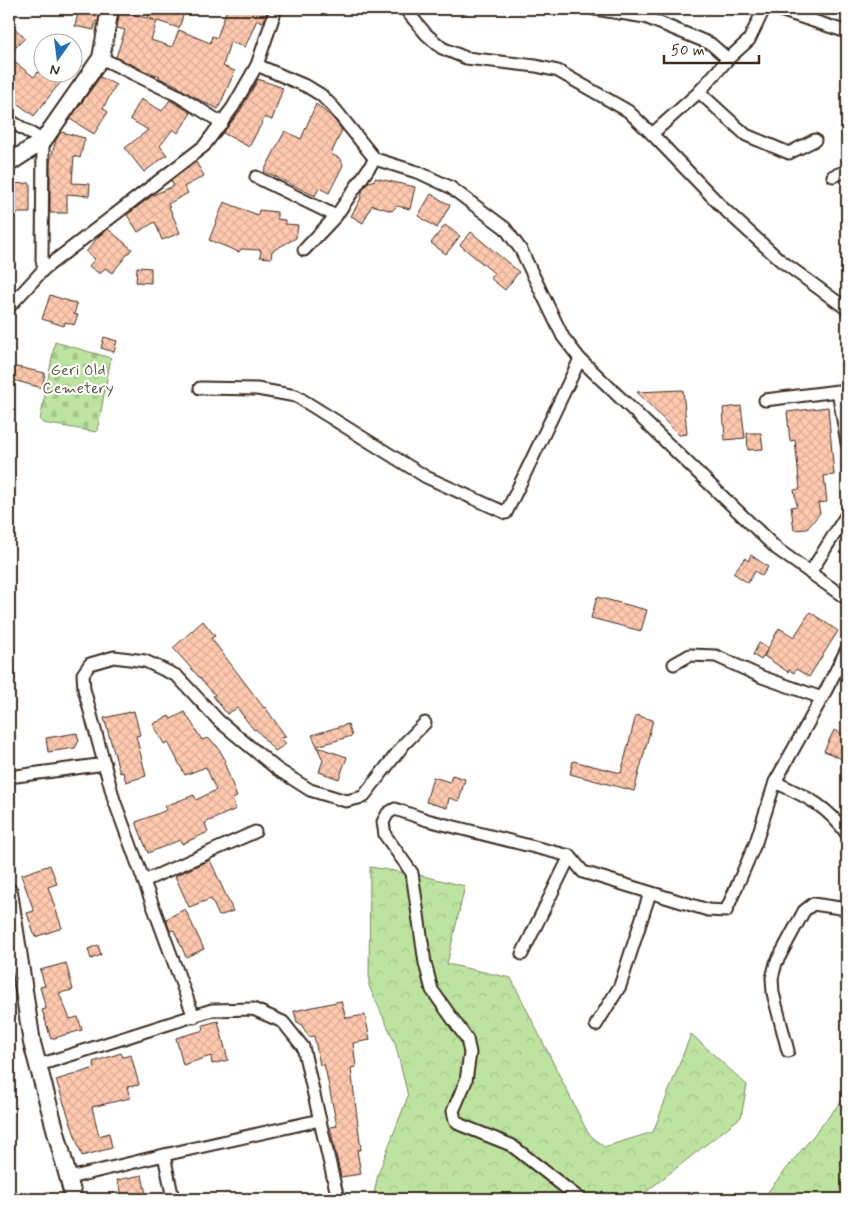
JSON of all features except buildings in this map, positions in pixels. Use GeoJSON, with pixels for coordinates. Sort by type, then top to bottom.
{"type":"FeatureCollection","features":[{"type":"Feature","properties":{"kind":"main road"},"geometry":{"type":"LineString","coordinates":[[9,163],[44,142],[101,58],[110,9]]}},
{"type":"Feature","properties":{"kind":"main road"},"geometry":{"type":"LineString","coordinates":[[9,892],[10,909],[32,1043],[74,1199]]}},
{"type":"Feature","properties":{"kind":"street"},"geometry":{"type":"LineString","coordinates":[[9,307],[44,269],[204,146],[222,123],[257,64],[276,9]]}},
{"type":"Feature","properties":{"kind":"street"},"geometry":{"type":"LineString","coordinates":[[405,9],[426,34],[442,48],[466,58],[536,66],[558,72],[628,112],[652,134],[724,209],[780,260],[847,310]]}},
{"type":"Feature","properties":{"kind":"street"},"geometry":{"type":"LineString","coordinates":[[595,9],[644,17],[711,44],[728,59]]}},
{"type":"Feature","properties":{"kind":"street"},"geometry":{"type":"LineString","coordinates":[[652,134],[698,92],[728,59],[749,40],[764,9]]}},
{"type":"Feature","properties":{"kind":"street"},"geometry":{"type":"LineString","coordinates":[[778,9],[847,32]]}},
{"type":"Feature","properties":{"kind":"street"},"geometry":{"type":"LineString","coordinates":[[101,58],[177,95],[222,123]]}},
{"type":"Feature","properties":{"kind":"street"},"geometry":{"type":"LineString","coordinates":[[257,64],[308,87],[321,95],[334,108],[375,159],[420,174],[450,187],[505,228],[521,250],[563,337],[580,359],[777,549],[847,599]]}},
{"type":"Feature","properties":{"kind":"street"},"geometry":{"type":"LineString","coordinates":[[698,92],[746,135],[789,153],[815,140]]}},
{"type":"Feature","properties":{"kind":"street"},"geometry":{"type":"LineString","coordinates":[[9,120],[44,142],[42,260],[44,269]]}},
{"type":"Feature","properties":{"kind":"street"},"geometry":{"type":"LineString","coordinates":[[304,250],[336,216],[375,159]]}},
{"type":"Feature","properties":{"kind":"street"},"geometry":{"type":"LineString","coordinates":[[833,176],[847,171]]}},
{"type":"Feature","properties":{"kind":"street"},"geometry":{"type":"LineString","coordinates":[[256,177],[336,216]]}},
{"type":"Feature","properties":{"kind":"street"},"geometry":{"type":"LineString","coordinates":[[200,388],[257,389],[296,396],[426,477],[506,513],[580,359]]}},
{"type":"Feature","properties":{"kind":"street"},"geometry":{"type":"LineString","coordinates":[[765,400],[838,391],[847,443]]}},
{"type":"Feature","properties":{"kind":"street"},"geometry":{"type":"LineString","coordinates":[[810,573],[847,514]]}},
{"type":"Feature","properties":{"kind":"street"},"geometry":{"type":"LineString","coordinates":[[580,1199],[511,1145],[461,1125],[455,1120],[453,1111],[466,1081],[470,1053],[467,1039],[432,990],[425,963],[412,874],[385,835],[383,822],[388,813],[395,809],[427,820],[570,856],[583,872],[708,910],[726,911],[756,842],[776,782],[847,649]]}},
{"type":"Feature","properties":{"kind":"street"},"geometry":{"type":"LineString","coordinates":[[674,664],[690,655],[716,656],[762,677],[822,698]]}},
{"type":"Feature","properties":{"kind":"street"},"geometry":{"type":"LineString","coordinates":[[194,1017],[114,800],[84,689],[84,674],[90,664],[114,657],[145,661],[177,676],[219,721],[277,768],[310,790],[346,800],[363,797],[406,743],[425,723]]}},
{"type":"Feature","properties":{"kind":"street"},"geometry":{"type":"LineString","coordinates":[[9,777],[105,764]]}},
{"type":"Feature","properties":{"kind":"street"},"geometry":{"type":"LineString","coordinates":[[776,782],[814,801],[837,820],[847,834]]}},
{"type":"Feature","properties":{"kind":"street"},"geometry":{"type":"LineString","coordinates":[[144,881],[255,832]]}},
{"type":"Feature","properties":{"kind":"street"},"geometry":{"type":"LineString","coordinates":[[522,954],[570,856]]}},
{"type":"Feature","properties":{"kind":"street"},"geometry":{"type":"LineString","coordinates":[[596,1025],[620,986],[650,893]]}},
{"type":"Feature","properties":{"kind":"street"},"geometry":{"type":"LineString","coordinates":[[788,1051],[773,993],[772,978],[776,963],[804,912],[813,904],[847,909]]}},
{"type":"Feature","properties":{"kind":"street"},"geometry":{"type":"LineString","coordinates":[[39,1065],[212,1010],[254,1009],[283,1022],[303,1047],[338,1199]]}},
{"type":"Feature","properties":{"kind":"street"},"geometry":{"type":"LineString","coordinates":[[69,1178],[320,1120]]}},
{"type":"Feature","properties":{"kind":"street"},"geometry":{"type":"LineString","coordinates":[[164,1155],[174,1199]]}},
{"type":"Feature","properties":{"kind":"green space","name":"Geri Old Cemetery"},"geometry":{"type":"Polygon","coordinates":[[[55,342],[111,358],[97,432],[43,423],[40,420],[55,342]]]}},
{"type":"Feature","properties":{"kind":"green space"},"geometry":{"type":"Polygon","coordinates":[[[370,867],[419,875],[465,886],[447,964],[511,978],[588,1133],[604,1147],[653,1132],[691,1034],[747,1085],[741,1117],[637,1199],[373,1199],[378,1174],[408,1096],[395,1043],[369,986],[370,867]]]}},
{"type":"Feature","properties":{"kind":"green space"},"geometry":{"type":"Polygon","coordinates":[[[847,1094],[847,1199],[762,1199],[847,1094]]]}}]}
